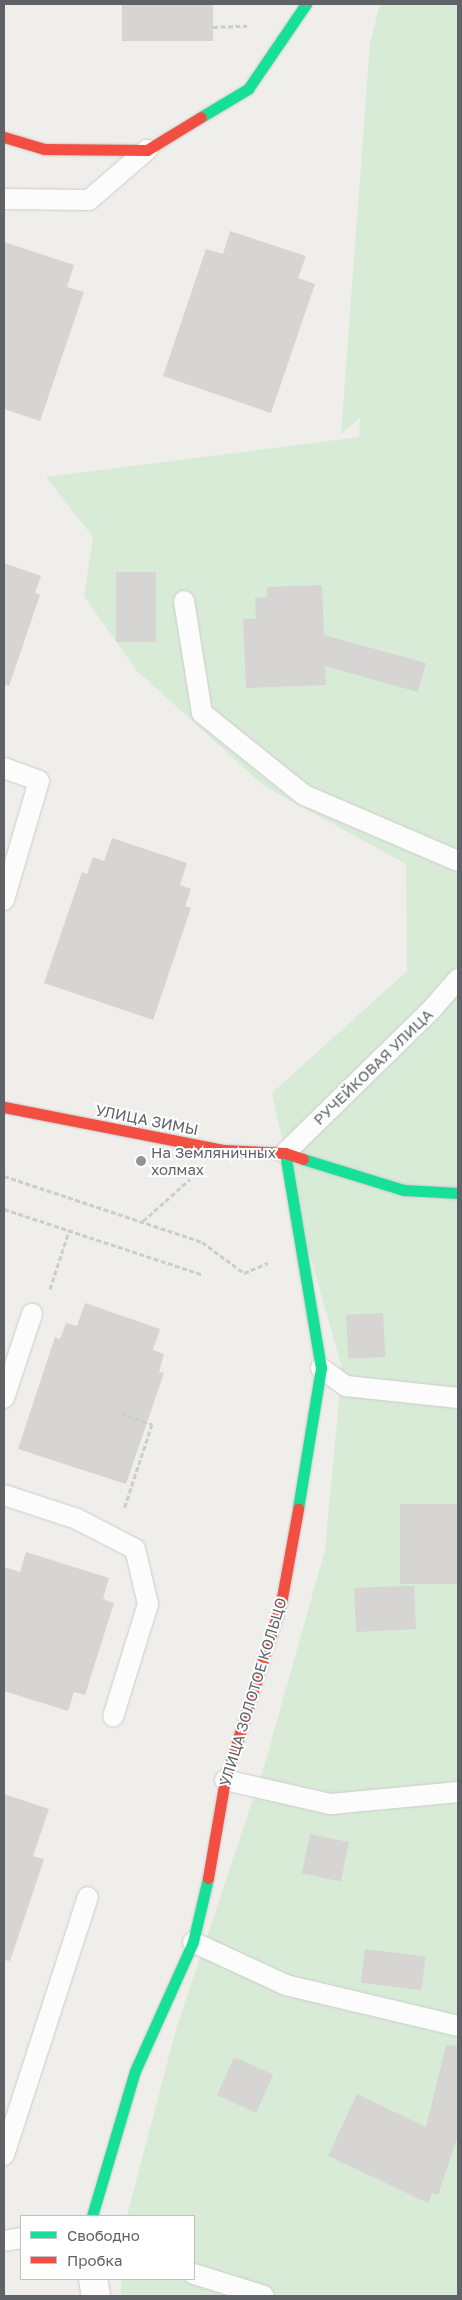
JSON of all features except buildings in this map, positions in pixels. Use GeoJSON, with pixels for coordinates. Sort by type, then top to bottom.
{"type":"FeatureCollection","features":[{"type":"Feature","properties":{"kind":"street"},"geometry":{"type":"LineString","coordinates":[[4,137],[44,149],[147,150],[248,89],[306,4]]}},
{"type":"Feature","properties":{"kind":"street","name":"УЛИЦА ЗИМЫ"},"geometry":{"type":"LineString","coordinates":[[4,1108],[222,1150],[285,1153],[404,1190],[458,1193]]}},
{"type":"Feature","properties":{"kind":"street","name":"УЛИЦА ЗОЛОТОЕ КОЛЬЦО"},"geometry":{"type":"LineString","coordinates":[[92,2215],[135,2071],[193,1942],[211,1864],[225,1780],[281,1603],[316,1409],[321,1368],[285,1153]]}},
{"type":"Feature","properties":{"kind":"street"},"geometry":{"type":"LineString","coordinates":[[93,2280],[96,2296]]}},
{"type":"Feature","properties":{"kind":"lane"},"geometry":{"type":"LineString","coordinates":[[4,198],[89,200],[147,150]]}},
{"type":"Feature","properties":{"kind":"lane"},"geometry":{"type":"LineString","coordinates":[[184,601],[202,713],[304,795],[458,861]]}},
{"type":"Feature","properties":{"kind":"lane"},"geometry":{"type":"LineString","coordinates":[[4,768],[39,781],[4,900]]}},
{"type":"Feature","properties":{"kind":"lane","name":"РУЧЕЙКОВАЯ УЛИЦА"},"geometry":{"type":"LineString","coordinates":[[285,1153],[432,1009],[458,979]]}},
{"type":"Feature","properties":{"kind":"lane"},"geometry":{"type":"LineString","coordinates":[[4,1398],[32,1314]]}},
{"type":"Feature","properties":{"kind":"lane"},"geometry":{"type":"LineString","coordinates":[[321,1368],[346,1386],[458,1398]]}},
{"type":"Feature","properties":{"kind":"lane"},"geometry":{"type":"LineString","coordinates":[[4,1495],[77,1519],[135,1550],[148,1604],[112,1717]]}},
{"type":"Feature","properties":{"kind":"lane"},"geometry":{"type":"LineString","coordinates":[[225,1780],[331,1804],[458,1792]]}},
{"type":"Feature","properties":{"kind":"lane"},"geometry":{"type":"LineString","coordinates":[[4,2155],[88,1897]]}},
{"type":"Feature","properties":{"kind":"lane"},"geometry":{"type":"LineString","coordinates":[[193,1942],[286,1985],[458,2026]]}},
{"type":"Feature","properties":{"kind":"lane"},"geometry":{"type":"LineString","coordinates":[[4,2241],[20,2238]]}},
{"type":"Feature","properties":{"kind":"lane"},"geometry":{"type":"LineString","coordinates":[[195,2274],[264,2296]]}},
{"type":"Feature","properties":{"kind":"path"},"geometry":{"type":"LineString","coordinates":[[213,26],[256,25]]}},
{"type":"Feature","properties":{"kind":"path"},"geometry":{"type":"LineString","coordinates":[[142,1222],[222,1150]]}},
{"type":"Feature","properties":{"kind":"path"},"geometry":{"type":"LineString","coordinates":[[4,1176],[202,1242],[244,1273],[301,1250]]}},
{"type":"Feature","properties":{"kind":"path"},"geometry":{"type":"LineString","coordinates":[[4,1209],[203,1275]]}},
{"type":"Feature","properties":{"kind":"path"},"geometry":{"type":"LineString","coordinates":[[32,1314],[46,1301],[69,1230]]}},
{"type":"Feature","properties":{"kind":"path"},"geometry":{"type":"LineString","coordinates":[[121,1412],[152,1424],[124,1510]]}},
{"type":"Feature","properties":{"kind":"green space"},"geometry":{"type":"Polygon","coordinates":[[[380,4],[458,4],[458,2296],[121,2296],[121,2280],[195,2280],[195,2215],[127,2215],[176,2029],[264,1767],[325,1550],[342,1368],[298,1213],[272,1093],[407,971],[406,864],[264,786],[136,670],[84,596],[93,537],[46,477],[359,437],[360,418],[341,434],[370,43],[380,4]]]}},
{"type":"Feature","properties":{"kind":"traffic: fast"},"geometry":{"type":"LineString","coordinates":[[201,117],[248,89],[306,4]]}},
{"type":"Feature","properties":{"kind":"traffic: fast"},"geometry":{"type":"LineString","coordinates":[[285,1153],[321,1368],[298,1509]]}},
{"type":"Feature","properties":{"kind":"traffic: fast"},"geometry":{"type":"LineString","coordinates":[[303,1159],[404,1190],[458,1193]]}},
{"type":"Feature","properties":{"kind":"traffic: fast"},"geometry":{"type":"LineString","coordinates":[[92,2215],[135,2071],[193,1942],[208,1878]]}},
{"type":"Feature","properties":{"kind":"traffic: jam"},"geometry":{"type":"LineString","coordinates":[[4,137],[44,149],[147,150],[201,117]]}},
{"type":"Feature","properties":{"kind":"traffic: jam"},"geometry":{"type":"LineString","coordinates":[[4,1107],[223,1150],[285,1153],[303,1159]]}},
{"type":"Feature","properties":{"kind":"traffic: jam"},"geometry":{"type":"LineString","coordinates":[[208,1878],[225,1780],[281,1603],[298,1509]]}},
{"type":"Feature","properties":{"kind":"place","name":"На Земляничных холмах"},"geometry":{"type":"Point","coordinates":[141,1161]}}]}
